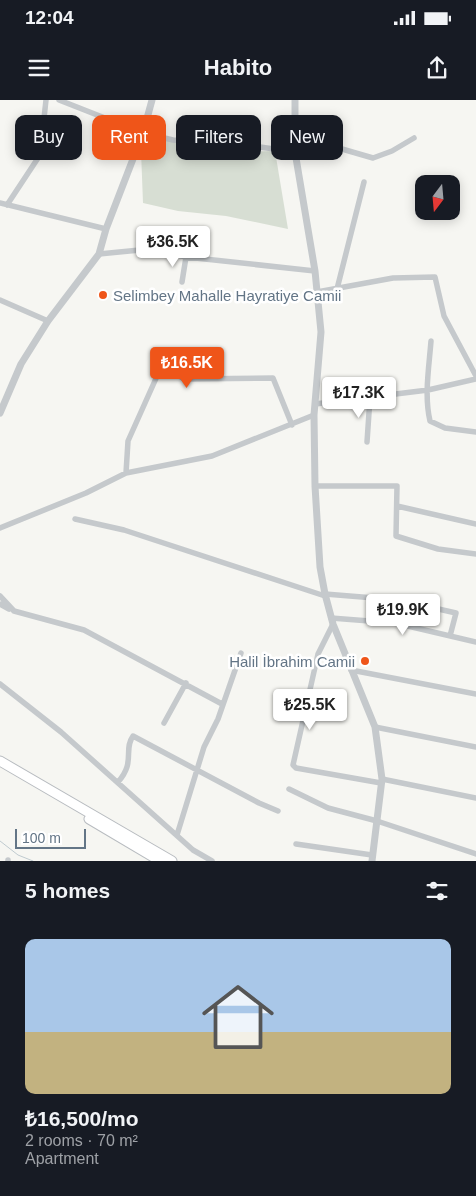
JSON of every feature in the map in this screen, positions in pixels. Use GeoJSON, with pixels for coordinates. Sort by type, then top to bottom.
{"type":"FeatureCollection","features":[{"type":"Feature","properties":{"kind":"main road"},"geometry":{"type":"LineString","coordinates":[[0,761],[172,861]]}},
{"type":"Feature","properties":{"kind":"main road"},"geometry":{"type":"LineString","coordinates":[[0,768],[160,861]]}},
{"type":"Feature","properties":{"kind":"street"},"geometry":{"type":"LineString","coordinates":[[7,205],[40,155],[46,100]]}},
{"type":"Feature","properties":{"kind":"street"},"geometry":{"type":"LineString","coordinates":[[59,100],[97,115]]}},
{"type":"Feature","properties":{"kind":"street"},"geometry":{"type":"LineString","coordinates":[[148,115],[152,100]]}},
{"type":"Feature","properties":{"kind":"street"},"geometry":{"type":"LineString","coordinates":[[295,100],[295,115]]}},
{"type":"Feature","properties":{"kind":"street"},"geometry":{"type":"LineString","coordinates":[[166,138],[271,149]]}},
{"type":"Feature","properties":{"kind":"street"},"geometry":{"type":"LineString","coordinates":[[343,149],[373,158],[392,151],[414,138]]}},
{"type":"Feature","properties":{"kind":"street"},"geometry":{"type":"LineString","coordinates":[[0,413],[21,364],[48,320],[99,254],[106,228],[132,160]]}},
{"type":"Feature","properties":{"kind":"street"},"geometry":{"type":"LineString","coordinates":[[296,160],[315,271],[321,332],[314,414],[315,486],[320,567],[332,621],[376,727],[381,781],[372,858],[296,844]]}},
{"type":"Feature","properties":{"kind":"street"},"geometry":{"type":"LineString","coordinates":[[337,289],[364,182]]}},
{"type":"Feature","properties":{"kind":"street"},"geometry":{"type":"LineString","coordinates":[[0,203],[106,228]]}},
{"type":"Feature","properties":{"kind":"street"},"geometry":{"type":"LineString","coordinates":[[99,254],[150,249],[186,257],[315,271]]}},
{"type":"Feature","properties":{"kind":"street"},"geometry":{"type":"LineString","coordinates":[[182,282],[186,257]]}},
{"type":"Feature","properties":{"kind":"street"},"geometry":{"type":"LineString","coordinates":[[315,404],[428,390],[476,377],[444,316],[435,276],[393,278],[317,292]]}},
{"type":"Feature","properties":{"kind":"street"},"geometry":{"type":"LineString","coordinates":[[0,300],[48,320]]}},
{"type":"Feature","properties":{"kind":"street"},"geometry":{"type":"LineString","coordinates":[[431,341],[428,390],[430,421],[446,428],[476,432]]}},
{"type":"Feature","properties":{"kind":"street"},"geometry":{"type":"LineString","coordinates":[[126,473],[128,441],[162,364],[184,379],[273,378],[292,425]]}},
{"type":"Feature","properties":{"kind":"street"},"geometry":{"type":"LineString","coordinates":[[368,442],[370,398]]}},
{"type":"Feature","properties":{"kind":"street"},"geometry":{"type":"LineString","coordinates":[[0,528],[86,493],[126,473],[212,456],[292,425],[314,414]]}},
{"type":"Feature","properties":{"kind":"street"},"geometry":{"type":"LineString","coordinates":[[315,486],[397,486],[396,536],[438,548],[476,554]]}},
{"type":"Feature","properties":{"kind":"street"},"geometry":{"type":"LineString","coordinates":[[397,506],[476,524]]}},
{"type":"Feature","properties":{"kind":"street"},"geometry":{"type":"LineString","coordinates":[[75,519],[124,530],[325,595],[399,600],[456,613],[450,636]]}},
{"type":"Feature","properties":{"kind":"street"},"geometry":{"type":"LineString","coordinates":[[0,596],[14,611]]}},
{"type":"Feature","properties":{"kind":"street"},"geometry":{"type":"LineString","coordinates":[[0,604],[14,611],[84,630],[222,704]]}},
{"type":"Feature","properties":{"kind":"street"},"geometry":{"type":"LineString","coordinates":[[332,621],[395,624],[476,642]]}},
{"type":"Feature","properties":{"kind":"street"},"geometry":{"type":"LineString","coordinates":[[332,621],[318,654],[292,765],[296,768],[476,798]]}},
{"type":"Feature","properties":{"kind":"street"},"geometry":{"type":"LineString","coordinates":[[177,835],[196,769],[241,653]]}},
{"type":"Feature","properties":{"kind":"street"},"geometry":{"type":"LineString","coordinates":[[351,670],[476,694]]}},
{"type":"Feature","properties":{"kind":"street"},"geometry":{"type":"LineString","coordinates":[[164,723],[186,683]]}},
{"type":"Feature","properties":{"kind":"street"},"geometry":{"type":"LineString","coordinates":[[0,684],[61,732],[193,850],[212,861]]}},
{"type":"Feature","properties":{"kind":"street"},"geometry":{"type":"LineString","coordinates":[[376,727],[476,747]]}},
{"type":"Feature","properties":{"kind":"street"},"geometry":{"type":"LineString","coordinates":[[118,782],[129,764],[130,740],[133,736],[259,803],[278,811]]}},
{"type":"Feature","properties":{"kind":"street"},"geometry":{"type":"LineString","coordinates":[[289,789],[328,808],[377,821],[476,854]]}},
{"type":"Feature","properties":{"kind":"shaded area"},"geometry":{"type":"Polygon","coordinates":[[[166,140],[176,142],[176,160],[261,160],[261,151],[271,151],[271,160],[276,160],[288,229],[226,216],[178,211],[143,203],[141,160],[166,160],[166,140]]]}},
{"type":"Feature","properties":{"kind":"waterway"},"geometry":{"type":"LineString","coordinates":[[0,841],[18,855],[33,861]]}},
{"type":"Feature","properties":{"kind":"place","name":"Selimbey Mahalle Hayratiye Camii"},"geometry":{"type":"Point","coordinates":[103,295]}},
{"type":"Feature","properties":{"kind":"place","name":"Halil İbrahim Camii"},"geometry":{"type":"Point","coordinates":[365,661]}}]}
